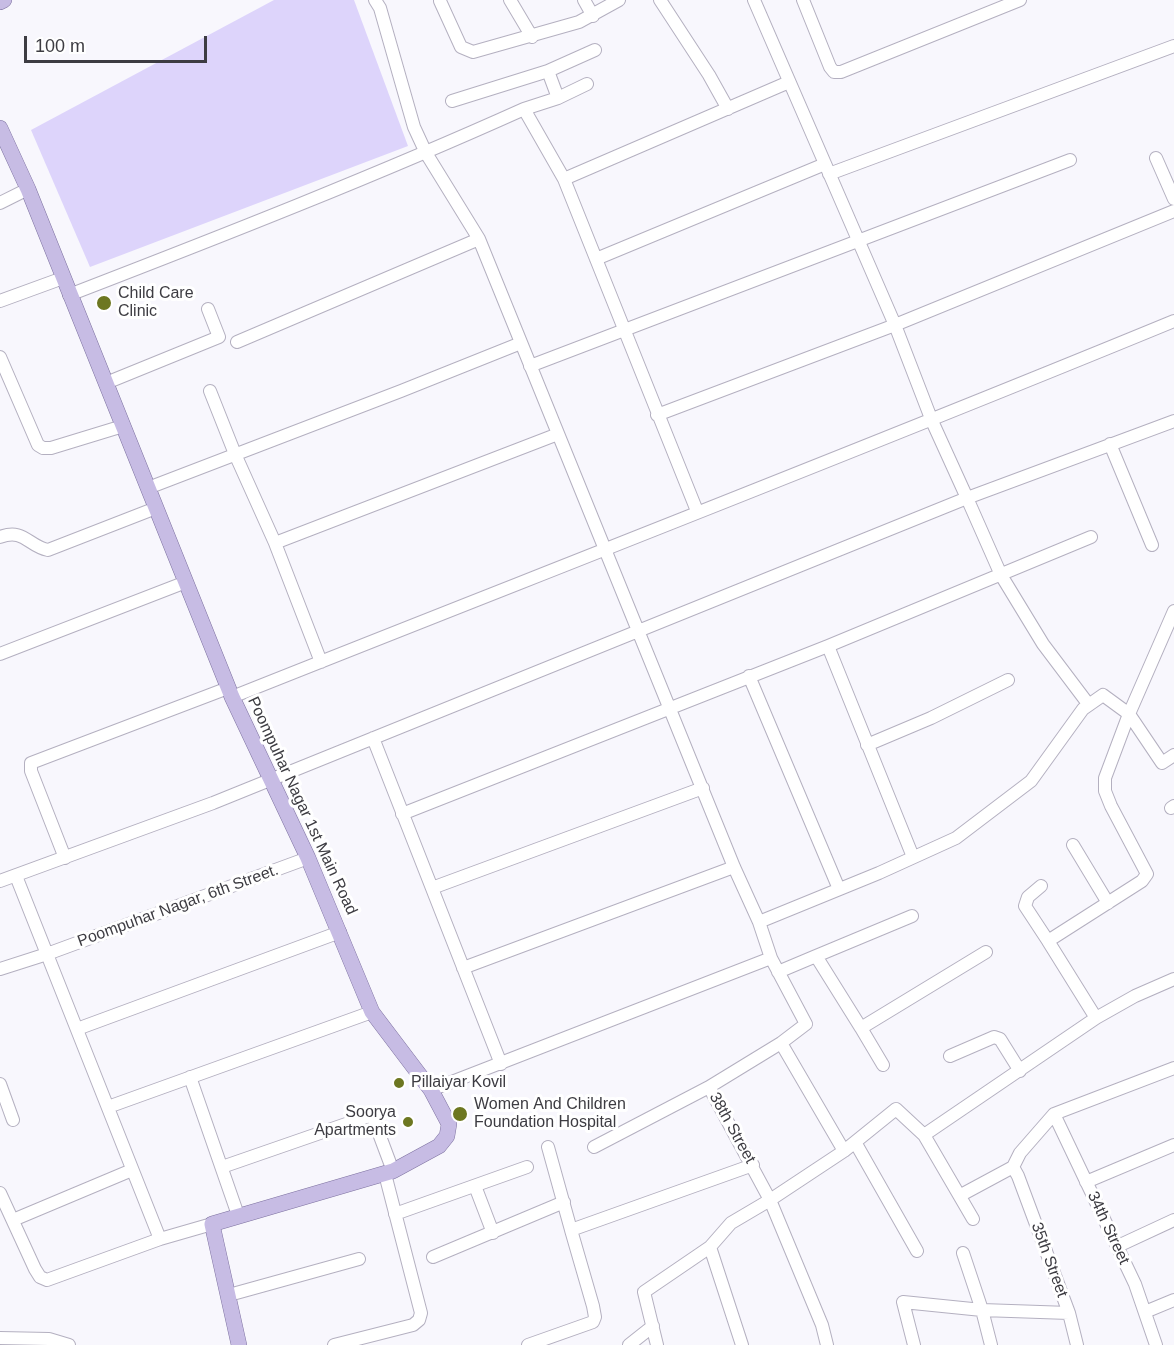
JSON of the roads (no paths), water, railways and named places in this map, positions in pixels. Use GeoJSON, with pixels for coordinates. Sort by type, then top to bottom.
{"type":"FeatureCollection","features":[{"type":"Feature","properties":{"kind":"main road","name":"Poompuhar Nagar 1st Main Road"},"geometry":{"type":"LineString","coordinates":[[0,128],[28,189],[230,693],[308,858],[372,1012],[431,1090],[449,1124],[447,1136],[439,1146],[389,1172],[212,1224]]}},
{"type":"Feature","properties":{"kind":"main road"},"geometry":{"type":"LineString","coordinates":[[212,1224],[239,1345]]}},
{"type":"Feature","properties":{"kind":"street","name":"38th Street"},"geometry":{"type":"LineString","coordinates":[[375,0],[380,8],[414,127],[426,153],[478,239],[668,707],[759,922],[771,958],[806,1024],[782,1043],[710,1087],[770,1200],[818,1315],[827,1345]]}},
{"type":"Feature","properties":{"kind":"street"},"geometry":{"type":"LineString","coordinates":[[510,0],[532,37]]}},
{"type":"Feature","properties":{"kind":"street"},"geometry":{"type":"LineString","coordinates":[[584,0],[594,16]]}},
{"type":"Feature","properties":{"kind":"street"},"geometry":{"type":"LineString","coordinates":[[440,1],[459,44],[468,51],[563,28],[594,16],[619,0]]}},
{"type":"Feature","properties":{"kind":"street"},"geometry":{"type":"LineString","coordinates":[[660,0],[709,75],[728,109]]}},
{"type":"Feature","properties":{"kind":"street"},"geometry":{"type":"LineString","coordinates":[[753,0],[895,325],[932,421],[1001,575],[1043,644],[1089,705]]}},
{"type":"Feature","properties":{"kind":"street"},"geometry":{"type":"LineString","coordinates":[[803,0],[834,72],[841,72],[1019,0]]}},
{"type":"Feature","properties":{"kind":"street"},"geometry":{"type":"LineString","coordinates":[[596,259],[827,169],[1174,46]]}},
{"type":"Feature","properties":{"kind":"street"},"geometry":{"type":"LineString","coordinates":[[452,101],[548,71],[595,50]]}},
{"type":"Feature","properties":{"kind":"street"},"geometry":{"type":"LineString","coordinates":[[548,71],[558,98]]}},
{"type":"Feature","properties":{"kind":"street"},"geometry":{"type":"LineString","coordinates":[[564,179],[789,82]]}},
{"type":"Feature","properties":{"kind":"street"},"geometry":{"type":"LineString","coordinates":[[69,295],[240,230],[426,153],[524,109],[558,98],[586,84]]}},
{"type":"Feature","properties":{"kind":"street"},"geometry":{"type":"LineString","coordinates":[[524,109],[564,179],[657,415],[698,512]]}},
{"type":"Feature","properties":{"kind":"street"},"geometry":{"type":"LineString","coordinates":[[1156,158],[1174,200]]}},
{"type":"Feature","properties":{"kind":"street"},"geometry":{"type":"LineString","coordinates":[[530,366],[1070,160]]}},
{"type":"Feature","properties":{"kind":"street"},"geometry":{"type":"LineString","coordinates":[[0,203],[28,189]]}},
{"type":"Feature","properties":{"kind":"street"},"geometry":{"type":"LineString","coordinates":[[657,415],[895,325],[1174,211]]}},
{"type":"Feature","properties":{"kind":"street"},"geometry":{"type":"LineString","coordinates":[[237,342],[478,239]]}},
{"type":"Feature","properties":{"kind":"street"},"geometry":{"type":"LineString","coordinates":[[0,301],[63,278]]}},
{"type":"Feature","properties":{"kind":"street"},"geometry":{"type":"LineString","coordinates":[[106,382],[219,338],[208,309]]}},
{"type":"Feature","properties":{"kind":"street"},"geometry":{"type":"LineString","coordinates":[[65,858],[31,763],[321,662],[605,548],[932,421],[1174,321]]}},
{"type":"Feature","properties":{"kind":"street"},"geometry":{"type":"LineString","coordinates":[[148,488],[521,343]]}},
{"type":"Feature","properties":{"kind":"street"},"geometry":{"type":"LineString","coordinates":[[0,357],[38,445],[43,448],[51,448],[123,426]]}},
{"type":"Feature","properties":{"kind":"street"},"geometry":{"type":"LineString","coordinates":[[210,391],[275,543],[321,662]]}},
{"type":"Feature","properties":{"kind":"street"},"geometry":{"type":"LineString","coordinates":[[0,881],[213,803],[967,498],[1174,421]]}},
{"type":"Feature","properties":{"kind":"street"},"geometry":{"type":"LineString","coordinates":[[275,543],[558,434]]}},
{"type":"Feature","properties":{"kind":"street"},"geometry":{"type":"LineString","coordinates":[[1110,444],[1152,545]]}},
{"type":"Feature","properties":{"kind":"street"},"geometry":{"type":"LineString","coordinates":[[0,537],[16,534],[48,550],[156,508]]}},
{"type":"Feature","properties":{"kind":"street"},"geometry":{"type":"LineString","coordinates":[[402,814],[668,707],[828,646],[1091,537]]}},
{"type":"Feature","properties":{"kind":"street"},"geometry":{"type":"LineString","coordinates":[[0,654],[186,582]]}},
{"type":"Feature","properties":{"kind":"street"},"geometry":{"type":"LineString","coordinates":[[1048,941],[1142,881],[1147,874],[1105,791],[1105,778],[1129,714],[1174,611]]}},
{"type":"Feature","properties":{"kind":"street"},"geometry":{"type":"LineString","coordinates":[[828,646],[913,857]]}},
{"type":"Feature","properties":{"kind":"street"},"geometry":{"type":"LineString","coordinates":[[749,676],[839,889]]}},
{"type":"Feature","properties":{"kind":"street"},"geometry":{"type":"LineString","coordinates":[[867,745],[931,718],[1008,680]]}},
{"type":"Feature","properties":{"kind":"street"},"geometry":{"type":"LineString","coordinates":[[759,922],[956,838],[1031,781],[1083,709],[1103,695],[1129,714],[1162,763],[1174,755]]}},
{"type":"Feature","properties":{"kind":"street"},"geometry":{"type":"LineString","coordinates":[[373,738],[501,1064]]}},
{"type":"Feature","properties":{"kind":"street"},"geometry":{"type":"LineString","coordinates":[[432,888],[703,788]]}},
{"type":"Feature","properties":{"kind":"street"},"geometry":{"type":"LineString","coordinates":[[1073,845],[1108,903]]}},
{"type":"Feature","properties":{"kind":"street","name":"Poompuhar Nagar, 6th Street."},"geometry":{"type":"LineString","coordinates":[[0,969],[47,954],[308,858]]}},
{"type":"Feature","properties":{"kind":"street"},"geometry":{"type":"LineString","coordinates":[[464,968],[734,867]]}},
{"type":"Feature","properties":{"kind":"street"},"geometry":{"type":"LineString","coordinates":[[16,876],[160,1239]]}},
{"type":"Feature","properties":{"kind":"street"},"geometry":{"type":"LineString","coordinates":[[1041,886],[1028,897],[1025,906],[1096,1018]]}},
{"type":"Feature","properties":{"kind":"street"},"geometry":{"type":"LineString","coordinates":[[778,972],[912,916]]}},
{"type":"Feature","properties":{"kind":"street"},"geometry":{"type":"LineString","coordinates":[[77,1029],[340,932]]}},
{"type":"Feature","properties":{"kind":"street"},"geometry":{"type":"LineString","coordinates":[[861,1028],[986,952]]}},
{"type":"Feature","properties":{"kind":"street"},"geometry":{"type":"LineString","coordinates":[[816,956],[883,1065]]}},
{"type":"Feature","properties":{"kind":"street"},"geometry":{"type":"LineString","coordinates":[[431,1090],[771,958]]}},
{"type":"Feature","properties":{"kind":"street"},"geometry":{"type":"LineString","coordinates":[[924,1135],[1096,1018],[1135,996],[1174,980]]}},
{"type":"Feature","properties":{"kind":"street"},"geometry":{"type":"LineString","coordinates":[[108,1107],[372,1012]]}},
{"type":"Feature","properties":{"kind":"street"},"geometry":{"type":"LineString","coordinates":[[950,1056],[994,1037],[1000,1039],[1020,1071]]}},
{"type":"Feature","properties":{"kind":"street"},"geometry":{"type":"LineString","coordinates":[[782,1043],[844,1151]]}},
{"type":"Feature","properties":{"kind":"street"},"geometry":{"type":"LineString","coordinates":[[960,1195],[1015,1172],[1020,1153],[1054,1114],[1174,1068]]}},
{"type":"Feature","properties":{"kind":"street"},"geometry":{"type":"LineString","coordinates":[[190,1077],[238,1215]]}},
{"type":"Feature","properties":{"kind":"street"},"geometry":{"type":"LineString","coordinates":[[0,1084],[14,1120]]}},
{"type":"Feature","properties":{"kind":"street"},"geometry":{"type":"LineString","coordinates":[[594,1147],[710,1087]]}},
{"type":"Feature","properties":{"kind":"street"},"geometry":{"type":"LineString","coordinates":[[657,1345],[644,1292],[710,1247],[731,1223],[844,1151],[896,1109],[924,1135],[973,1219]]}},
{"type":"Feature","properties":{"kind":"street","name":"34th Street"},"geometry":{"type":"LineString","coordinates":[[1054,1114],[1118,1246],[1156,1345]]}},
{"type":"Feature","properties":{"kind":"street"},"geometry":{"type":"LineString","coordinates":[[222,1167],[372,1115],[389,1172],[395,1214],[421,1313],[419,1320],[413,1325],[334,1345]]}},
{"type":"Feature","properties":{"kind":"street"},"geometry":{"type":"LineString","coordinates":[[855,1142],[917,1251]]}},
{"type":"Feature","properties":{"kind":"street"},"geometry":{"type":"LineString","coordinates":[[1086,1182],[1174,1144]]}},
{"type":"Feature","properties":{"kind":"street"},"geometry":{"type":"LineString","coordinates":[[528,1345],[587,1325],[593,1322],[595,1317],[548,1147]]}},
{"type":"Feature","properties":{"kind":"street"},"geometry":{"type":"LineString","coordinates":[[571,1230],[753,1165]]}},
{"type":"Feature","properties":{"kind":"street"},"geometry":{"type":"LineString","coordinates":[[395,1214],[527,1167]]}},
{"type":"Feature","properties":{"kind":"street"},"geometry":{"type":"LineString","coordinates":[[13,1220],[132,1170]]}},
{"type":"Feature","properties":{"kind":"street","name":"35th Street"},"geometry":{"type":"LineString","coordinates":[[1015,1172],[1068,1313],[1077,1345]]}},
{"type":"Feature","properties":{"kind":"street"},"geometry":{"type":"LineString","coordinates":[[475,1186],[493,1233]]}},
{"type":"Feature","properties":{"kind":"street"},"geometry":{"type":"LineString","coordinates":[[0,1193],[35,1269],[40,1277],[46,1280],[160,1239],[212,1224]]}},
{"type":"Feature","properties":{"kind":"street"},"geometry":{"type":"LineString","coordinates":[[433,1257],[564,1202]]}},
{"type":"Feature","properties":{"kind":"street"},"geometry":{"type":"LineString","coordinates":[[1118,1246],[1174,1220]]}},
{"type":"Feature","properties":{"kind":"street"},"geometry":{"type":"LineString","coordinates":[[710,1247],[742,1345]]}},
{"type":"Feature","properties":{"kind":"street"},"geometry":{"type":"LineString","coordinates":[[963,1253],[991,1345]]}},
{"type":"Feature","properties":{"kind":"street"},"geometry":{"type":"LineString","coordinates":[[229,1295],[359,1259]]}},
{"type":"Feature","properties":{"kind":"street"},"geometry":{"type":"LineString","coordinates":[[1145,1312],[1174,1300]]}},
{"type":"Feature","properties":{"kind":"street"},"geometry":{"type":"LineString","coordinates":[[914,1345],[903,1302],[982,1310],[1068,1313]]}},
{"type":"Feature","properties":{"kind":"street"},"geometry":{"type":"LineString","coordinates":[[629,1345],[653,1326]]}},
{"type":"Feature","properties":{"kind":"street"},"geometry":{"type":"LineString","coordinates":[[0,1338],[49,1339],[69,1345]]}},
{"type":"Feature","properties":{"kind":"place","name":"Child Care Clinic"},"geometry":{"type":"Point","coordinates":[104,303]}},
{"type":"Feature","properties":{"kind":"place","name":"Pillaiyar Kovil"},"geometry":{"type":"Point","coordinates":[399,1083]}},
{"type":"Feature","properties":{"kind":"place","name":"Women And Children Foundation Hospital"},"geometry":{"type":"Point","coordinates":[460,1114]}},
{"type":"Feature","properties":{"kind":"place","name":"Soorya Apartments"},"geometry":{"type":"Point","coordinates":[408,1122]}}]}
